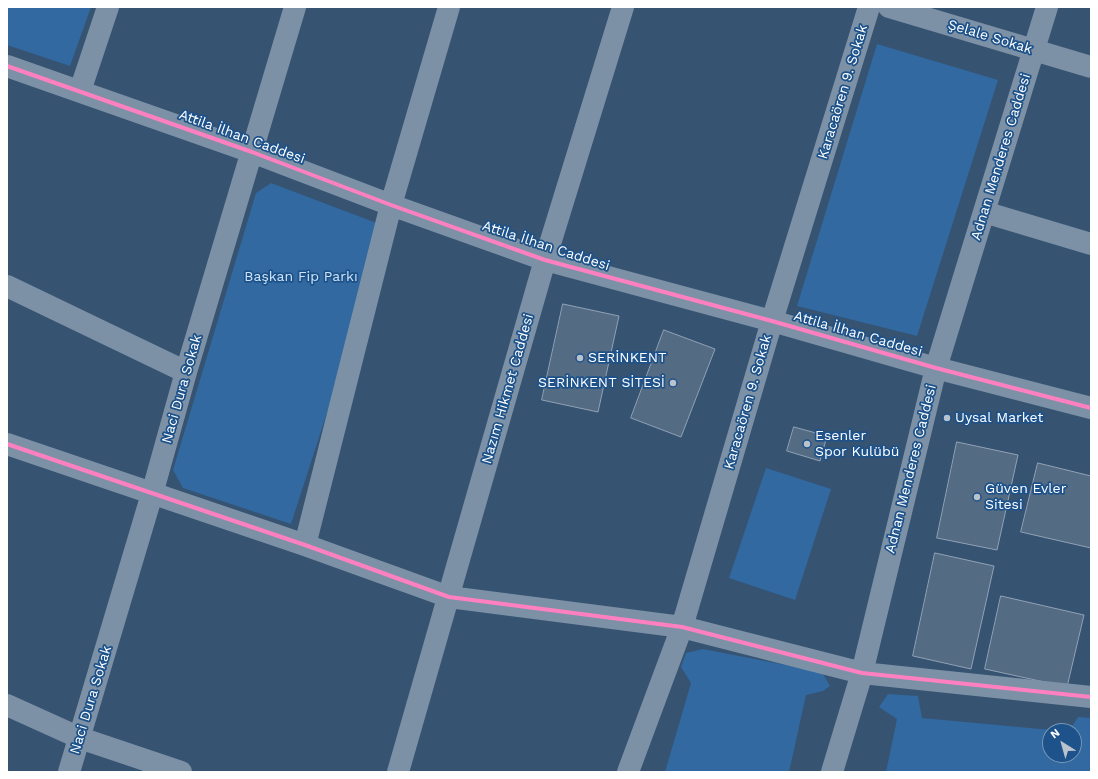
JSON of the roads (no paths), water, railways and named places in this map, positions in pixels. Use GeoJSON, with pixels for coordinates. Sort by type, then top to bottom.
{"type":"FeatureCollection","features":[{"type":"Feature","properties":{"kind":"street"},"geometry":{"type":"LineString","coordinates":[[80,91],[108,7]]}},
{"type":"Feature","properties":{"kind":"street","name":"Naci Dura Sokak"},"geometry":{"type":"LineString","coordinates":[[69,772],[295,7]]}},
{"type":"Feature","properties":{"kind":"street"},"geometry":{"type":"LineString","coordinates":[[305,545],[392,205],[449,7]]}},
{"type":"Feature","properties":{"kind":"street","name":"Nazım Hikmet Caddesi"},"geometry":{"type":"LineString","coordinates":[[398,772],[545,260],[623,7]]}},
{"type":"Feature","properties":{"kind":"street","name":"Karacaören 9. Sokak"},"geometry":{"type":"LineString","coordinates":[[628,772],[682,626],[772,321],[869,7]]}},
{"type":"Feature","properties":{"kind":"street","name":"Şelale Sokak"},"geometry":{"type":"LineString","coordinates":[[889,7],[1091,67]]}},
{"type":"Feature","properties":{"kind":"street","name":"Adnan Menderes Caddesi"},"geometry":{"type":"LineString","coordinates":[[832,772],[862,673],[936,368],[1047,7]]}},
{"type":"Feature","properties":{"kind":"street","name":"Attila İlhan Caddesi"},"geometry":{"type":"LineString","coordinates":[[7,66],[252,152],[392,205],[545,260],[772,321],[936,368],[1091,408]]}},
{"type":"Feature","properties":{"kind":"street"},"geometry":{"type":"LineString","coordinates":[[984,212],[1091,244]]}},
{"type":"Feature","properties":{"kind":"street"},"geometry":{"type":"LineString","coordinates":[[7,286],[186,372]]}},
{"type":"Feature","properties":{"kind":"street"},"geometry":{"type":"LineString","coordinates":[[7,444],[305,545],[449,596],[682,626],[862,673],[1091,697]]}},
{"type":"Feature","properties":{"kind":"street"},"geometry":{"type":"LineString","coordinates":[[7,705],[80,738],[181,772]]}},
{"type":"Feature","properties":{"kind":"place","name":"SERİNKENT"},"geometry":{"type":"Point","coordinates":[580,358]}},
{"type":"Feature","properties":{"kind":"place","name":"SERİNKENT SİTESİ"},"geometry":{"type":"Point","coordinates":[673,383]}},
{"type":"Feature","properties":{"kind":"place","name":"Uysal Market"},"geometry":{"type":"Point","coordinates":[947,418]}},
{"type":"Feature","properties":{"kind":"place","name":"Esenler Spor Kulübü"},"geometry":{"type":"Point","coordinates":[807,444]}},
{"type":"Feature","properties":{"kind":"place","name":"Güven Evler Sitesi"},"geometry":{"type":"Point","coordinates":[977,497]}},
{"type":"Feature","properties":{"kind":"park label","name":"Başkan Fip Parkı"},"geometry":{"type":"Point","coordinates":[301,277]}}]}
